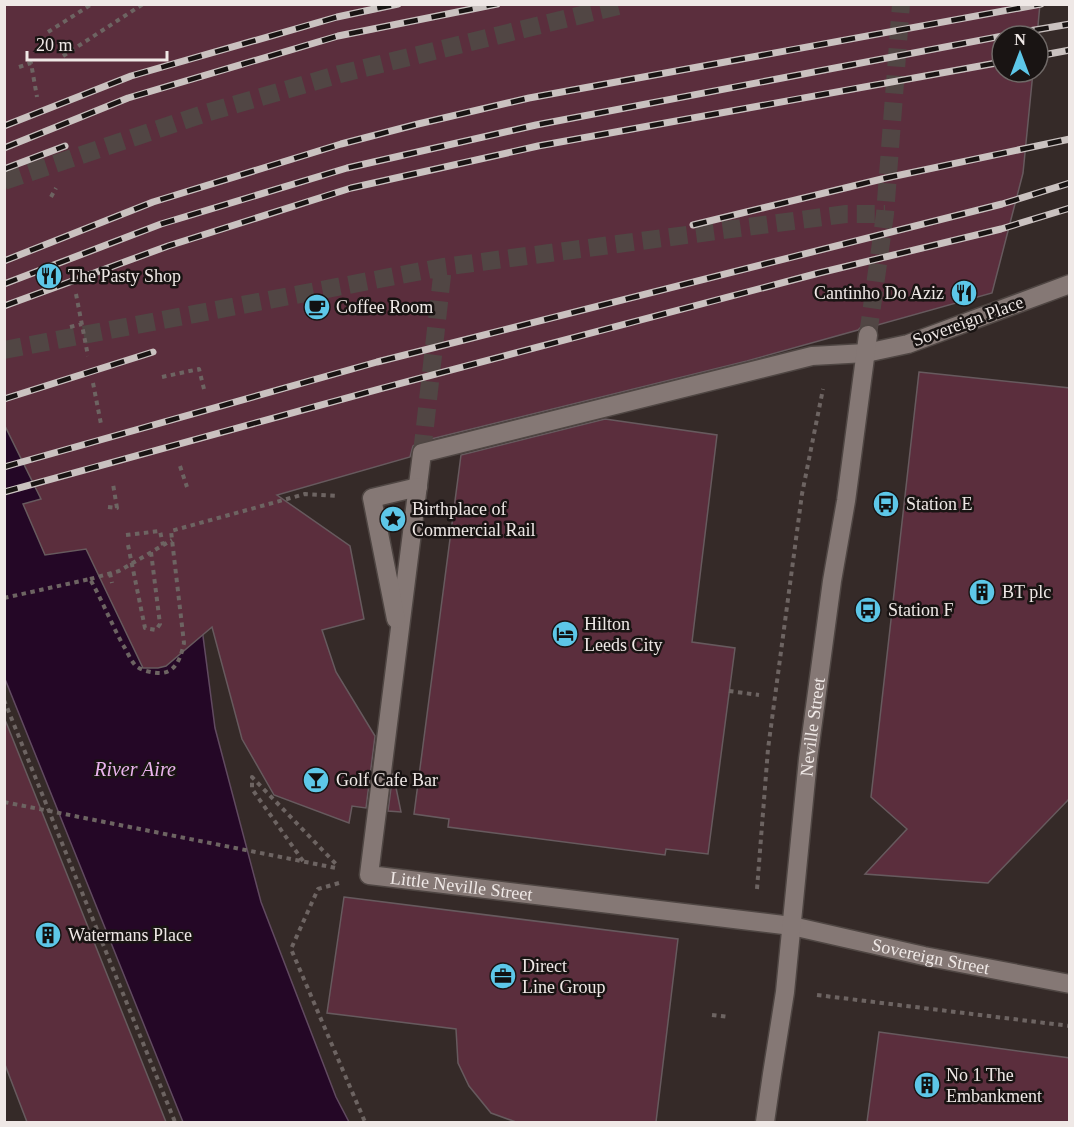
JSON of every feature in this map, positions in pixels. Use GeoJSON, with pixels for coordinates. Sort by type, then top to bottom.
{"type":"FeatureCollection","features":[{"type":"Feature","properties":{"kind":"street","name":"Sovereign Place"},"geometry":{"type":"LineString","coordinates":[[422,453],[812,356],[866,353],[908,344],[1070,284]]}},
{"type":"Feature","properties":{"kind":"street","name":"Neville Street"},"geometry":{"type":"LineString","coordinates":[[765,1122],[785,992],[808,759],[868,334]]}},
{"type":"Feature","properties":{"kind":"street","name":"Little Neville Street"},"geometry":{"type":"LineString","coordinates":[[422,453],[369,874],[792,926]]}},
{"type":"Feature","properties":{"kind":"street"},"geometry":{"type":"LineString","coordinates":[[372,498],[418,488]]}},
{"type":"Feature","properties":{"kind":"street","name":"Little Neville Street"},"geometry":{"type":"LineString","coordinates":[[372,498],[399,635]]}},
{"type":"Feature","properties":{"kind":"street","name":"Sovereign Street"},"geometry":{"type":"LineString","coordinates":[[792,926],[924,956],[1070,984]]}},
{"type":"Feature","properties":{"kind":"path"},"geometry":{"type":"LineString","coordinates":[[48,32],[92,4]]}},
{"type":"Feature","properties":{"kind":"path"},"geometry":{"type":"LineString","coordinates":[[63,56],[143,4]]}},
{"type":"Feature","properties":{"kind":"path"},"geometry":{"type":"LineString","coordinates":[[19,67],[31,63],[38,97]]}},
{"type":"Feature","properties":{"kind":"path"},"geometry":{"type":"LineString","coordinates":[[51,197],[56,189]]}},
{"type":"Feature","properties":{"kind":"path"},"geometry":{"type":"LineString","coordinates":[[76,294],[88,356]]}},
{"type":"Feature","properties":{"kind":"path"},"geometry":{"type":"LineString","coordinates":[[70,327],[82,324]]}},
{"type":"Feature","properties":{"kind":"path"},"geometry":{"type":"LineString","coordinates":[[162,377],[199,369],[205,393]]}},
{"type":"Feature","properties":{"kind":"path"},"geometry":{"type":"LineString","coordinates":[[93,383],[101,424]]}},
{"type":"Feature","properties":{"kind":"path"},"geometry":{"type":"LineString","coordinates":[[180,466],[187,488]]}},
{"type":"Feature","properties":{"kind":"path"},"geometry":{"type":"LineString","coordinates":[[108,507],[117,508],[113,484]]}},
{"type":"Feature","properties":{"kind":"path"},"geometry":{"type":"LineString","coordinates":[[90,579],[115,630],[137,667],[153,673],[165,673],[175,667],[181,658],[184,643],[171,531],[305,494],[372,498]]}},
{"type":"Feature","properties":{"kind":"path"},"geometry":{"type":"LineString","coordinates":[[126,535],[160,531],[163,545]]}},
{"type":"Feature","properties":{"kind":"path"},"geometry":{"type":"LineString","coordinates":[[4,598],[119,571],[172,540]]}},
{"type":"Feature","properties":{"kind":"path"},"geometry":{"type":"LineString","coordinates":[[128,545],[145,628],[156,630],[160,624],[151,552]]}},
{"type":"Feature","properties":{"kind":"path"},"geometry":{"type":"LineString","coordinates":[[110,573],[112,582]]}},
{"type":"Feature","properties":{"kind":"path"},"geometry":{"type":"LineString","coordinates":[[729,692],[759,694]]}},
{"type":"Feature","properties":{"kind":"path"},"geometry":{"type":"LineString","coordinates":[[4,700],[175,1122]]}},
{"type":"Feature","properties":{"kind":"path"},"geometry":{"type":"LineString","coordinates":[[4,802],[341,869],[252,777],[252,789],[304,861]]}},
{"type":"Feature","properties":{"kind":"path"},"geometry":{"type":"LineString","coordinates":[[365,1122],[291,950],[318,889],[369,874]]}},
{"type":"Feature","properties":{"kind":"path"},"geometry":{"type":"LineString","coordinates":[[823,995],[1070,1026]]}},
{"type":"Feature","properties":{"kind":"path"},"geometry":{"type":"LineString","coordinates":[[712,1015],[729,1017]]}},
{"type":"Feature","properties":{"kind":"water","name":"River Aire"},"geometry":{"type":"Polygon","coordinates":[[[4,277],[191,544],[215,728],[261,902],[336,1097],[349,1122],[183,1122],[5,679],[4,277]]]}},
{"type":"Feature","properties":{"kind":"building"},"geometry":{"type":"Polygon","coordinates":[[[4,4],[1040,4],[1038,24],[990,24],[990,84],[1032,84],[1023,173],[992,293],[874,326],[864,324],[858,330],[747,361],[419,442],[413,446],[410,457],[277,495],[350,546],[364,619],[322,630],[336,672],[375,736],[366,808],[352,806],[349,823],[274,795],[242,739],[212,627],[166,666],[143,668],[86,549],[45,555],[23,504],[41,499],[4,424],[4,4]]]}},
{"type":"Feature","properties":{"kind":"building","name":"BT plc"},"geometry":{"type":"Polygon","coordinates":[[[919,372],[1070,388],[1070,798],[988,883],[865,874],[907,829],[871,797],[919,372]]]}},
{"type":"Feature","properties":{"kind":"building","name":"Hilton Leeds City"},"geometry":{"type":"Polygon","coordinates":[[[605,419],[717,435],[692,642],[735,648],[708,854],[666,849],[665,855],[448,827],[449,819],[414,814],[461,455],[605,419]]]}},
{"type":"Feature","properties":{"kind":"building","name":"Watermans Place"},"geometry":{"type":"Polygon","coordinates":[[[4,722],[6,722],[166,1122],[27,1122],[4,1062],[4,722]]]}},
{"type":"Feature","properties":{"kind":"building"},"geometry":{"type":"Polygon","coordinates":[[[393,773],[401,812],[388,811],[393,773]]]}},
{"type":"Feature","properties":{"kind":"building","name":"Direct Line Group"},"geometry":{"type":"Polygon","coordinates":[[[344,897],[678,939],[656,1122],[516,1122],[491,1113],[469,1086],[458,1063],[456,1029],[327,1013],[344,897]]]}},
{"type":"Feature","properties":{"kind":"building"},"geometry":{"type":"Polygon","coordinates":[[[879,1032],[1070,1058],[1070,1122],[867,1122],[879,1032]]]}},
{"type":"Feature","properties":{"kind":"tunnel"},"geometry":{"type":"LineString","coordinates":[[4,181],[206,113],[340,74],[626,4]]}},
{"type":"Feature","properties":{"kind":"tunnel"},"geometry":{"type":"LineString","coordinates":[[868,335],[885,214],[901,4]]}},
{"type":"Feature","properties":{"kind":"tunnel"},"geometry":{"type":"LineString","coordinates":[[4,350],[443,267],[846,214],[885,214]]}},
{"type":"Feature","properties":{"kind":"tunnel"},"geometry":{"type":"LineString","coordinates":[[422,453],[443,267]]}},
{"type":"Feature","properties":{"kind":"railway"},"geometry":{"type":"LineString","coordinates":[[4,126],[131,76],[337,17],[398,4]]}},
{"type":"Feature","properties":{"kind":"railway"},"geometry":{"type":"LineString","coordinates":[[4,148],[128,98],[338,36],[497,4]]}},
{"type":"Feature","properties":{"kind":"railway"},"geometry":{"type":"LineString","coordinates":[[4,261],[153,202],[341,144],[418,124],[529,98],[1041,4]]}},
{"type":"Feature","properties":{"kind":"railway"},"geometry":{"type":"LineString","coordinates":[[4,284],[161,224],[347,168],[536,125],[1070,24]]}},
{"type":"Feature","properties":{"kind":"railway"},"geometry":{"type":"LineString","coordinates":[[1050,54],[1070,50]]}},
{"type":"Feature","properties":{"kind":"railway"},"geometry":{"type":"LineString","coordinates":[[4,306],[168,246],[351,188],[538,146],[990,64]]}},
{"type":"Feature","properties":{"kind":"railway"},"geometry":{"type":"LineString","coordinates":[[693,225],[886,178],[1070,139]]}},
{"type":"Feature","properties":{"kind":"railway"},"geometry":{"type":"LineString","coordinates":[[4,169],[65,146]]}},
{"type":"Feature","properties":{"kind":"railway"},"geometry":{"type":"LineString","coordinates":[[4,467],[377,362],[1002,204],[1070,183]]}},
{"type":"Feature","properties":{"kind":"railway"},"geometry":{"type":"LineString","coordinates":[[4,492],[379,389],[819,273],[1001,229],[1070,208]]}},
{"type":"Feature","properties":{"kind":"railway"},"geometry":{"type":"LineString","coordinates":[[4,399],[153,352]]}},
{"type":"Feature","properties":{"kind":"place","name":"The Pasty Shop"},"geometry":{"type":"Point","coordinates":[49,276]}},
{"type":"Feature","properties":{"kind":"place","name":"Cantinho Do Aziz"},"geometry":{"type":"Point","coordinates":[964,293]}},
{"type":"Feature","properties":{"kind":"place","name":"Coffee Room"},"geometry":{"type":"Point","coordinates":[317,307]}},
{"type":"Feature","properties":{"kind":"place","name":"Station E"},"geometry":{"type":"Point","coordinates":[886,504]}},
{"type":"Feature","properties":{"kind":"place","name":"Birthplace of Commercial Rail"},"geometry":{"type":"Point","coordinates":[393,519]}},
{"type":"Feature","properties":{"kind":"place","name":"BT plc"},"geometry":{"type":"Point","coordinates":[982,592]}},
{"type":"Feature","properties":{"kind":"place","name":"Station F"},"geometry":{"type":"Point","coordinates":[868,610]}},
{"type":"Feature","properties":{"kind":"place","name":"Hilton Leeds City"},"geometry":{"type":"Point","coordinates":[565,634]}},
{"type":"Feature","properties":{"kind":"place","name":"Golf Cafe Bar"},"geometry":{"type":"Point","coordinates":[316,780]}},
{"type":"Feature","properties":{"kind":"place","name":"Watermans Place"},"geometry":{"type":"Point","coordinates":[48,935]}},
{"type":"Feature","properties":{"kind":"place","name":"Direct Line Group"},"geometry":{"type":"Point","coordinates":[503,976]}},
{"type":"Feature","properties":{"kind":"place","name":"No 1 The Embankment"},"geometry":{"type":"Point","coordinates":[927,1085]}}]}
